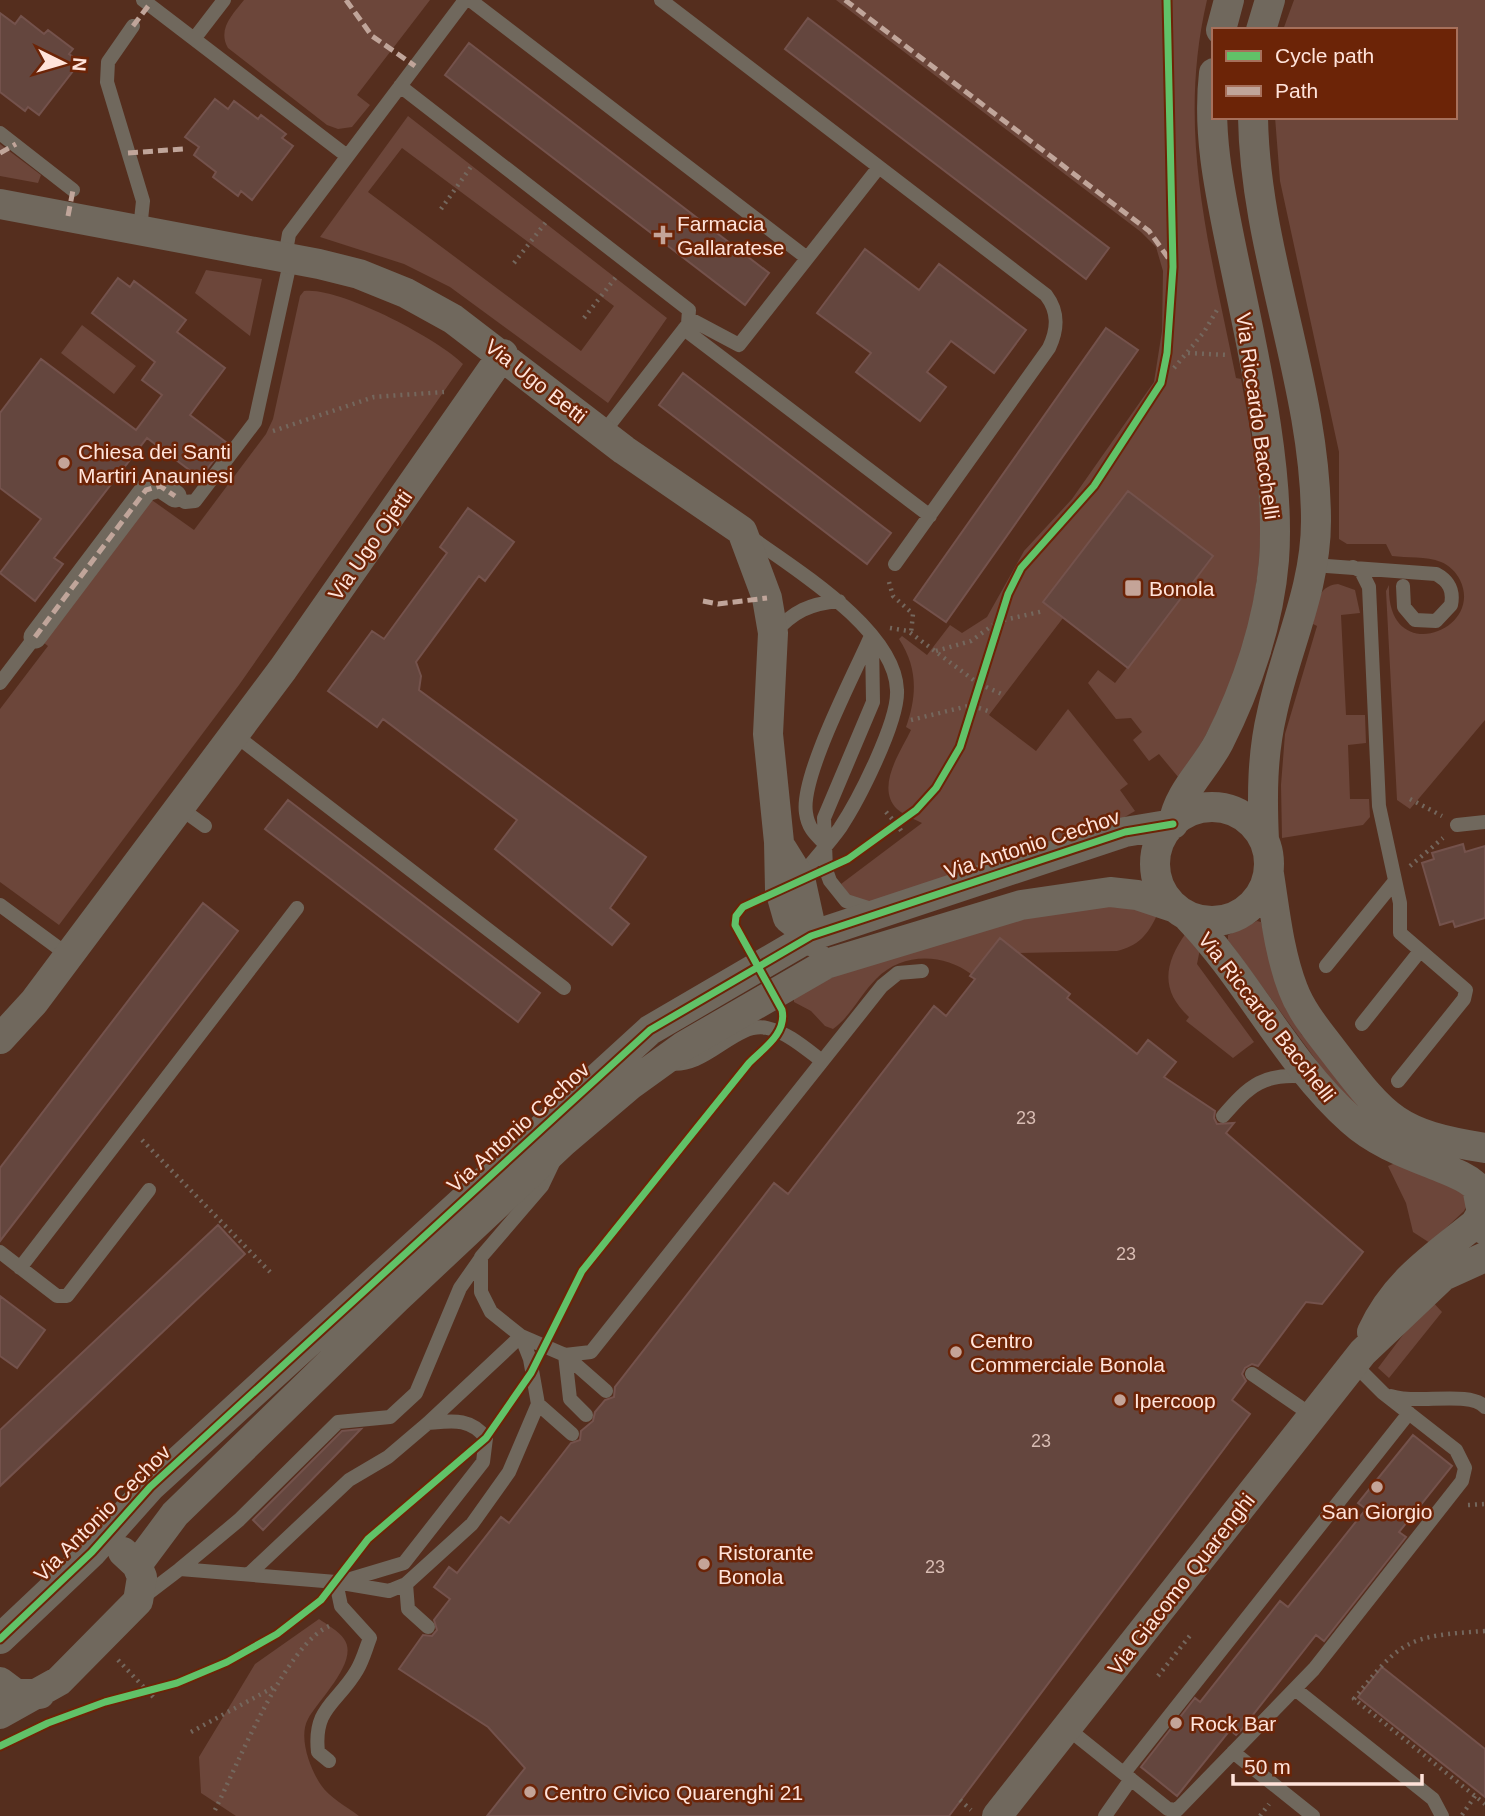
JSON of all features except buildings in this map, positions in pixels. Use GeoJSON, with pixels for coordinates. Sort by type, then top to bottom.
{"type":"FeatureCollection","features":[{"type":"Feature","properties":{"kind":"street"},"geometry":{"type":"LineString","coordinates":[[1221,28],[1229,0]]}},
{"type":"Feature","properties":{"kind":"street"},"geometry":{"type":"LineString","coordinates":[[1262,28],[1270,0]]}},
{"type":"Feature","properties":{"kind":"street","name":"Via Riccardo Bacchelli"},"geometry":{"type":"LineString","coordinates":[[1173,824],[1179,800],[1219,742],[1246,679],[1265,614],[1274,560],[1268,455],[1253,352],[1215,166],[1214,119]]}},
{"type":"Feature","properties":{"kind":"street","name":"Via Riccardo Bacchelli"},"geometry":{"type":"LineString","coordinates":[[1253,119],[1261,200],[1306,408],[1315,499],[1313,565],[1267,736],[1262,786],[1264,840]]}},
{"type":"Feature","properties":{"kind":"street","name":"Via Ugo Betti"},"geometry":{"type":"LineString","coordinates":[[0,204],[288,258],[359,274],[406,293],[453,319],[603,433],[742,531]]}},
{"type":"Feature","properties":{"kind":"street","name":"Via Ugo Ojetti"},"geometry":{"type":"LineString","coordinates":[[0,1039],[34,1002],[235,735],[503,355]]}},
{"type":"Feature","properties":{"kind":"street"},"geometry":{"type":"LineString","coordinates":[[35,637],[146,490],[160,486],[175,496]]}},
{"type":"Feature","properties":{"kind":"street"},"geometry":{"type":"LineString","coordinates":[[742,531],[767,598],[773,633],[768,734],[779,845],[779,890],[788,918],[811,936]]}},
{"type":"Feature","properties":{"kind":"street"},"geometry":{"type":"LineString","coordinates":[[1225,808],[1241,814],[1254,825],[1264,840],[1269,857],[1269,874],[1263,891],[1253,905],[1239,915],[1222,921],[1205,921],[1180,912],[1157,878],[1155,862],[1158,845],[1173,824],[1192,810],[1225,808]]}},
{"type":"Feature","properties":{"kind":"street","name":"Via Antonio Cechov"},"geometry":{"type":"LineString","coordinates":[[0,1639],[92,1552],[150,1487],[650,1030],[811,936],[1125,832],[1173,824]]}},
{"type":"Feature","properties":{"kind":"street"},"geometry":{"type":"LineString","coordinates":[[779,845],[800,878],[811,936],[826,964]]}},
{"type":"Feature","properties":{"kind":"street","name":"Via Riccardo Bacchelli"},"geometry":{"type":"LineString","coordinates":[[1269,874],[1283,954],[1294,991],[1310,1022],[1371,1100],[1391,1119],[1414,1131],[1485,1148]]}},
{"type":"Feature","properties":{"kind":"street","name":"Via Antonio Cechov"},"geometry":{"type":"LineString","coordinates":[[92,1552],[112,1548],[130,1557],[137,1565],[175,1514],[396,1299],[563,1142],[659,1062],[726,1020],[826,964],[1048,899],[1110,892],[1153,899],[1180,912]]}},
{"type":"Feature","properties":{"kind":"street","name":"Via Riccardo Bacchelli"},"geometry":{"type":"LineString","coordinates":[[1180,912],[1211,940],[1311,1077],[1367,1133],[1398,1150],[1471,1181],[1479,1190],[1484,1208]]}},
{"type":"Feature","properties":{"kind":"street","name":"Via Giacomo Quarenghi"},"geometry":{"type":"LineString","coordinates":[[1359,1358],[1390,1299],[1429,1257],[1475,1224],[1484,1208]]}},
{"type":"Feature","properties":{"kind":"street","name":"Via Giacomo Quarenghi"},"geometry":{"type":"LineString","coordinates":[[984,1813],[1067,1728],[1359,1358],[1443,1276],[1485,1257]]}},
{"type":"Feature","properties":{"kind":"street"},"geometry":{"type":"LineString","coordinates":[[0,1714],[40,1695],[59,1681],[138,1601],[142,1577],[137,1565]]}},
{"type":"Feature","properties":{"kind":"street"},"geometry":{"type":"LineString","coordinates":[[0,1682],[16,1694],[40,1695]]}},
{"type":"Feature","properties":{"kind":"lane"},"geometry":{"type":"LineString","coordinates":[[143,0],[347,156]]}},
{"type":"Feature","properties":{"kind":"lane"},"geometry":{"type":"LineString","coordinates":[[194,39],[224,0]]}},
{"type":"Feature","properties":{"kind":"lane"},"geometry":{"type":"LineString","coordinates":[[175,496],[186,502],[195,500],[255,422],[288,258],[289,234],[468,0],[807,258]]}},
{"type":"Feature","properties":{"kind":"lane"},"geometry":{"type":"LineString","coordinates":[[661,0],[1045,295],[1056,314],[1055,337],[1049,348],[894,564]]}},
{"type":"Feature","properties":{"kind":"lane"},"geometry":{"type":"LineString","coordinates":[[132,26],[108,62],[107,82],[142,201],[140,229]]}},
{"type":"Feature","properties":{"kind":"lane"},"geometry":{"type":"LineString","coordinates":[[400,86],[686,306],[687,324],[603,433]]}},
{"type":"Feature","properties":{"kind":"lane"},"geometry":{"type":"LineString","coordinates":[[0,133],[73,190]]}},
{"type":"Feature","properties":{"kind":"lane"},"geometry":{"type":"LineString","coordinates":[[687,324],[739,345],[879,167]]}},
{"type":"Feature","properties":{"kind":"lane"},"geometry":{"type":"LineString","coordinates":[[687,324],[930,516]]}},
{"type":"Feature","properties":{"kind":"lane"},"geometry":{"type":"LineString","coordinates":[[742,531],[839,601],[872,635],[891,667],[898,689],[895,714],[839,828],[800,878]]}},
{"type":"Feature","properties":{"kind":"lane"},"geometry":{"type":"LineString","coordinates":[[1313,565],[1436,574],[1448,583],[1451,605],[1436,621],[1415,620],[1404,607],[1403,586]]}},
{"type":"Feature","properties":{"kind":"lane"},"geometry":{"type":"LineString","coordinates":[[1353,568],[1361,571],[1369,587],[1379,806],[1401,910],[1400,933],[1463,987],[1466,995],[1398,1081]]}},
{"type":"Feature","properties":{"kind":"lane"},"geometry":{"type":"LineString","coordinates":[[773,633],[792,613],[814,603],[839,601]]}},
{"type":"Feature","properties":{"kind":"lane"},"geometry":{"type":"LineString","coordinates":[[872,635],[873,702],[824,818],[826,870],[839,894],[862,908],[894,909]]}},
{"type":"Feature","properties":{"kind":"lane"},"geometry":{"type":"LineString","coordinates":[[825,844],[810,829],[805,812],[809,780],[872,635]]}},
{"type":"Feature","properties":{"kind":"lane"},"geometry":{"type":"LineString","coordinates":[[0,683],[35,637]]}},
{"type":"Feature","properties":{"kind":"lane"},"geometry":{"type":"LineString","coordinates":[[235,735],[564,988]]}},
{"type":"Feature","properties":{"kind":"lane"},"geometry":{"type":"LineString","coordinates":[[180,808],[205,826]]}},
{"type":"Feature","properties":{"kind":"lane"},"geometry":{"type":"LineString","coordinates":[[1457,825],[1485,822]]}},
{"type":"Feature","properties":{"kind":"lane"},"geometry":{"type":"LineString","coordinates":[[1326,966],[1394,878]]}},
{"type":"Feature","properties":{"kind":"lane"},"geometry":{"type":"LineString","coordinates":[[0,905],[68,956]]}},
{"type":"Feature","properties":{"kind":"lane"},"geometry":{"type":"LineString","coordinates":[[20,1268],[297,908]]}},
{"type":"Feature","properties":{"kind":"lane"},"geometry":{"type":"LineString","coordinates":[[1362,1024],[1420,951]]}},
{"type":"Feature","properties":{"kind":"lane"},"geometry":{"type":"LineString","coordinates":[[565,1355],[591,1352],[890,978],[906,971],[922,971]]}},
{"type":"Feature","properties":{"kind":"lane"},"geometry":{"type":"LineString","coordinates":[[659,1062],[680,1065],[693,1062],[749,1029],[762,1027],[778,1031],[822,1061]]}},
{"type":"Feature","properties":{"kind":"lane"},"geometry":{"type":"LineString","coordinates":[[1223,1116],[1244,1093],[1266,1079],[1289,1075],[1311,1077]]}},
{"type":"Feature","properties":{"kind":"lane","name":"Via Antonio Cechov"},"geometry":{"type":"LineString","coordinates":[[138,1601],[239,1520],[338,1422],[390,1417],[416,1393],[460,1288],[481,1257],[542,1186],[563,1142]]}},
{"type":"Feature","properties":{"kind":"lane"},"geometry":{"type":"LineString","coordinates":[[0,1252],[57,1296],[66,1296],[149,1190]]}},
{"type":"Feature","properties":{"kind":"lane"},"geometry":{"type":"LineString","coordinates":[[481,1257],[481,1292],[491,1312],[521,1336],[565,1355],[606,1391]]}},
{"type":"Feature","properties":{"kind":"lane"},"geometry":{"type":"LineString","coordinates":[[180,1569],[336,1582],[389,1591],[406,1584],[472,1524],[509,1472],[538,1404],[530,1359],[521,1336]]}},
{"type":"Feature","properties":{"kind":"lane"},"geometry":{"type":"LineString","coordinates":[[249,1574],[349,1480],[388,1457],[521,1336]]}},
{"type":"Feature","properties":{"kind":"lane"},"geometry":{"type":"LineString","coordinates":[[565,1355],[570,1399],[586,1415]]}},
{"type":"Feature","properties":{"kind":"lane"},"geometry":{"type":"LineString","coordinates":[[1067,1728],[1168,1809],[1177,1810],[1323,1658],[1465,1475],[1463,1461],[1456,1450],[1383,1393],[1359,1358]]}},
{"type":"Feature","properties":{"kind":"lane"},"geometry":{"type":"LineString","coordinates":[[1252,1374],[1313,1416]]}},
{"type":"Feature","properties":{"kind":"lane"},"geometry":{"type":"LineString","coordinates":[[1383,1393],[1406,1400],[1471,1400],[1485,1408]]}},
{"type":"Feature","properties":{"kind":"lane"},"geometry":{"type":"LineString","coordinates":[[538,1404],[572,1434]]}},
{"type":"Feature","properties":{"kind":"lane"},"geometry":{"type":"LineString","coordinates":[[1105,1816],[1127,1776],[1409,1413]]}},
{"type":"Feature","properties":{"kind":"lane"},"geometry":{"type":"LineString","coordinates":[[336,1582],[375,1574],[404,1563],[482,1462],[486,1437],[479,1429],[455,1420],[428,1423]]}},
{"type":"Feature","properties":{"kind":"lane"},"geometry":{"type":"LineString","coordinates":[[329,1761],[318,1752],[316,1730],[331,1702],[357,1670],[370,1638],[341,1606],[336,1582]]}},
{"type":"Feature","properties":{"kind":"lane"},"geometry":{"type":"LineString","coordinates":[[406,1584],[408,1609],[428,1627]]}},
{"type":"Feature","properties":{"kind":"lane"},"geometry":{"type":"LineString","coordinates":[[1294,1689],[1433,1799],[1442,1816]]}},
{"type":"Feature","properties":{"kind":"lane"},"geometry":{"type":"LineString","coordinates":[[1233,1752],[1313,1816]]}},
{"type":"Feature","properties":{"kind":"path"},"geometry":{"type":"LineString","coordinates":[[441,209],[484,151]]}},
{"type":"Feature","properties":{"kind":"path"},"geometry":{"type":"LineString","coordinates":[[514,262],[557,206]]}},
{"type":"Feature","properties":{"kind":"path"},"geometry":{"type":"LineString","coordinates":[[584,318],[627,260]]}},
{"type":"Feature","properties":{"kind":"path"},"geometry":{"type":"LineString","coordinates":[[1174,368],[1219,306]]}},
{"type":"Feature","properties":{"kind":"path"},"geometry":{"type":"LineString","coordinates":[[1187,353],[1209,351],[1235,356]]}},
{"type":"Feature","properties":{"kind":"path"},"geometry":{"type":"LineString","coordinates":[[262,434],[374,397],[398,393],[450,392]]}},
{"type":"Feature","properties":{"kind":"path"},"geometry":{"type":"LineString","coordinates":[[894,564],[889,577],[890,590],[914,614],[911,633]]}},
{"type":"Feature","properties":{"kind":"path"},"geometry":{"type":"LineString","coordinates":[[996,635],[1003,617],[1044,611]]}},
{"type":"Feature","properties":{"kind":"path"},"geometry":{"type":"LineString","coordinates":[[935,651],[971,641],[993,625]]}},
{"type":"Feature","properties":{"kind":"path"},"geometry":{"type":"LineString","coordinates":[[889,628],[903,628],[975,681]]}},
{"type":"Feature","properties":{"kind":"path"},"geometry":{"type":"LineString","coordinates":[[972,716],[985,673]]}},
{"type":"Feature","properties":{"kind":"path"},"geometry":{"type":"LineString","coordinates":[[986,687],[1004,695]]}},
{"type":"Feature","properties":{"kind":"path"},"geometry":{"type":"LineString","coordinates":[[904,722],[968,706]]}},
{"type":"Feature","properties":{"kind":"path"},"geometry":{"type":"LineString","coordinates":[[979,708],[991,712]]}},
{"type":"Feature","properties":{"kind":"path"},"geometry":{"type":"LineString","coordinates":[[1394,878],[1457,825],[1410,799]]}},
{"type":"Feature","properties":{"kind":"path"},"geometry":{"type":"LineString","coordinates":[[886,812],[893,820]]}},
{"type":"Feature","properties":{"kind":"path"},"geometry":{"type":"LineString","coordinates":[[887,831],[906,817]]}},
{"type":"Feature","properties":{"kind":"path"},"geometry":{"type":"LineString","coordinates":[[129,1126],[270,1272]]}},
{"type":"Feature","properties":{"kind":"path"},"geometry":{"type":"LineString","coordinates":[[215,1810],[276,1685],[319,1630],[350,1619]]}},
{"type":"Feature","properties":{"kind":"path"},"geometry":{"type":"LineString","coordinates":[[1485,1631],[1436,1635],[1412,1642],[1389,1656],[1354,1699],[1485,1804]]}},
{"type":"Feature","properties":{"kind":"path"},"geometry":{"type":"LineString","coordinates":[[1158,1676],[1192,1633]]}},
{"type":"Feature","properties":{"kind":"path"},"geometry":{"type":"LineString","coordinates":[[112,1654],[156,1700]]}},
{"type":"Feature","properties":{"kind":"path"},"geometry":{"type":"LineString","coordinates":[[191,1732],[276,1685]]}},
{"type":"Feature","properties":{"kind":"path"},"geometry":{"type":"LineString","coordinates":[[136,1693],[156,1688]]}},
{"type":"Feature","properties":{"kind":"path"},"geometry":{"type":"LineString","coordinates":[[1462,1816],[1461,1812],[1475,1796]]}},
{"type":"Feature","properties":{"kind":"path"},"geometry":{"type":"LineString","coordinates":[[960,1800],[984,1813]]}},
{"type":"Feature","properties":{"kind":"shaded area"},"geometry":{"type":"Polygon","coordinates":[[[244,0],[430,0],[357,95],[370,105],[352,127],[338,129],[327,125],[228,48],[225,28],[244,0]]]}},
{"type":"Feature","properties":{"kind":"shaded area"},"geometry":{"type":"Polygon","coordinates":[[[836,0],[1207,0],[1198,49],[1195,97],[1200,190],[1236,378],[1241,379],[1256,465],[1260,517],[1256,586],[1240,654],[1214,719],[1179,778],[1159,754],[1149,761],[1133,740],[1142,732],[1131,718],[1116,719],[1088,683],[1098,670],[1115,683],[1213,557],[1128,491],[1043,602],[1063,618],[989,715],[1036,751],[1068,709],[1128,784],[1120,790],[1135,811],[1116,822],[869,902],[850,896],[841,884],[922,823],[897,809],[888,790],[896,758],[911,730],[906,727],[914,693],[910,661],[899,639],[902,636],[927,655],[950,625],[962,633],[987,617],[1024,551],[1072,499],[1154,382],[1162,331],[1163,271],[1156,247],[1141,232],[836,0]]]}},
{"type":"Feature","properties":{"kind":"shaded area"},"geometry":{"type":"Polygon","coordinates":[[[1294,0],[1485,0],[1485,720],[1410,809],[1397,800],[1386,591],[1389,585],[1392,611],[1402,626],[1417,633],[1433,633],[1448,626],[1459,614],[1464,598],[1460,580],[1444,563],[1392,556],[1386,544],[1347,544],[1339,539],[1339,452],[1280,181],[1275,119],[1457,119],[1457,28],[1284,28],[1294,0]]]}},
{"type":"Feature","properties":{"kind":"shaded area"},"geometry":{"type":"Polygon","coordinates":[[[408,116],[667,318],[608,403],[450,287],[404,264],[320,237],[408,116]],[[402,148],[368,192],[581,351],[614,306],[402,148]]]}},
{"type":"Feature","properties":{"kind":"shaded area"},"geometry":{"type":"Polygon","coordinates":[[[0,144],[41,175],[38,183],[0,176],[0,144]]]}},
{"type":"Feature","properties":{"kind":"shaded area"},"geometry":{"type":"Polygon","coordinates":[[[206,270],[262,279],[250,336],[195,293],[206,270]]]}},
{"type":"Feature","properties":{"kind":"shaded area"},"geometry":{"type":"Polygon","coordinates":[[[304,291],[340,297],[387,316],[433,341],[463,364],[239,685],[59,925],[0,882],[0,709],[48,646],[40,640],[149,498],[194,530],[266,434],[273,419],[300,296],[304,291]]]}},
{"type":"Feature","properties":{"kind":"shaded area"},"geometry":{"type":"Polygon","coordinates":[[[82,325],[136,366],[114,394],[61,353],[82,325]]]}},
{"type":"Feature","properties":{"kind":"shaded area"},"geometry":{"type":"Polygon","coordinates":[[[1338,584],[1355,590],[1360,613],[1341,615],[1346,715],[1365,715],[1366,743],[1348,745],[1350,799],[1369,799],[1370,817],[1363,825],[1282,838],[1281,785],[1285,734],[1317,626],[1313,624],[1319,598],[1325,589],[1338,584]]]}},
{"type":"Feature","properties":{"kind":"shaded area"},"geometry":{"type":"Polygon","coordinates":[[[1099,906],[1137,909],[1157,915],[1142,939],[1117,951],[1019,953],[1000,938],[971,974],[948,962],[935,959],[923,958],[898,964],[876,979],[833,1029],[825,1026],[811,1011],[794,1002],[794,998],[838,974],[1038,914],[1099,906]]]}},
{"type":"Feature","properties":{"kind":"shaded area"},"geometry":{"type":"Polygon","coordinates":[[[1257,921],[1261,922],[1286,1009],[1302,1035],[1460,1154],[1457,1162],[1386,1134],[1332,1082],[1228,940],[1228,935],[1257,921]]]}},
{"type":"Feature","properties":{"kind":"shaded area"},"geometry":{"type":"Polygon","coordinates":[[[1186,933],[1200,949],[1197,964],[1254,1042],[1233,1058],[1186,1021],[1189,1017],[1173,997],[1168,976],[1170,966],[1186,933]]]}},
{"type":"Feature","properties":{"kind":"shaded area"},"geometry":{"type":"Polygon","coordinates":[[[1398,1162],[1462,1189],[1467,1205],[1464,1211],[1430,1243],[1413,1232],[1406,1203],[1388,1166],[1398,1162]]]}},
{"type":"Feature","properties":{"kind":"shaded area"},"geometry":{"type":"Polygon","coordinates":[[[1430,1299],[1442,1312],[1389,1378],[1378,1368],[1430,1299]]]}},
{"type":"Feature","properties":{"kind":"shaded area"},"geometry":{"type":"Polygon","coordinates":[[[319,1619],[344,1639],[347,1658],[336,1680],[308,1719],[305,1726],[305,1744],[313,1770],[324,1789],[359,1816],[236,1816],[201,1793],[199,1757],[255,1664],[319,1619]]]}},
{"type":"Feature","properties":{"kind":"marked path"},"geometry":{"type":"LineString","coordinates":[[346,0],[372,36],[415,66]]}},
{"type":"Feature","properties":{"kind":"marked path"},"geometry":{"type":"LineString","coordinates":[[845,0],[1149,231],[1169,259]]}},
{"type":"Feature","properties":{"kind":"marked path"},"geometry":{"type":"LineString","coordinates":[[133,26],[149,5]]}},
{"type":"Feature","properties":{"kind":"marked path"},"geometry":{"type":"LineString","coordinates":[[0,153],[16,144]]}},
{"type":"Feature","properties":{"kind":"marked path"},"geometry":{"type":"LineString","coordinates":[[128,153],[183,149]]}},
{"type":"Feature","properties":{"kind":"marked path"},"geometry":{"type":"LineString","coordinates":[[68,216],[73,190]]}},
{"type":"Feature","properties":{"kind":"marked path"},"geometry":{"type":"LineString","coordinates":[[35,637],[146,490],[160,486],[175,496]]}},
{"type":"Feature","properties":{"kind":"marked path"},"geometry":{"type":"LineString","coordinates":[[703,601],[718,604],[767,598]]}},
{"type":"Feature","properties":{"kind":"cycle path"},"geometry":{"type":"LineString","coordinates":[[0,1746],[48,1723],[105,1702],[177,1683],[227,1662],[277,1634],[321,1600],[368,1539],[486,1438],[531,1373],[582,1271],[749,1063],[778,1033],[783,1018],[782,1010],[735,925],[736,916],[743,907],[848,859],[916,810],[936,788],[960,747],[1008,594],[1021,568],[1094,486],[1161,383],[1167,353],[1173,267],[1167,0]]}},
{"type":"Feature","properties":{"kind":"cycle path"},"geometry":{"type":"LineString","coordinates":[[0,1639],[92,1552],[150,1487],[650,1030],[811,936],[1125,832],[1173,824]]}},
{"type":"Feature","properties":{"kind":"place","name":"Farmacia Gallaratese"},"geometry":{"type":"Point","coordinates":[663,235]}},
{"type":"Feature","properties":{"kind":"place","name":"Chiesa dei Santi Martiri Anauniesi"},"geometry":{"type":"Point","coordinates":[64,463]}},
{"type":"Feature","properties":{"kind":"place","name":"Bonola"},"geometry":{"type":"Point","coordinates":[1133,588]}},
{"type":"Feature","properties":{"kind":"place","name":"Centro Commerciale Bonola"},"geometry":{"type":"Point","coordinates":[956,1352]}},
{"type":"Feature","properties":{"kind":"place","name":"Ipercoop"},"geometry":{"type":"Point","coordinates":[1120,1400]}},
{"type":"Feature","properties":{"kind":"place","name":"San Giorgio"},"geometry":{"type":"Point","coordinates":[1377,1487]}},
{"type":"Feature","properties":{"kind":"place","name":"Ristorante Bonola"},"geometry":{"type":"Point","coordinates":[704,1564]}},
{"type":"Feature","properties":{"kind":"place","name":"Rock Bar"},"geometry":{"type":"Point","coordinates":[1176,1723]}},
{"type":"Feature","properties":{"kind":"place","name":"Centro Civico Quarenghi 21"},"geometry":{"type":"Point","coordinates":[530,1792]}}]}
